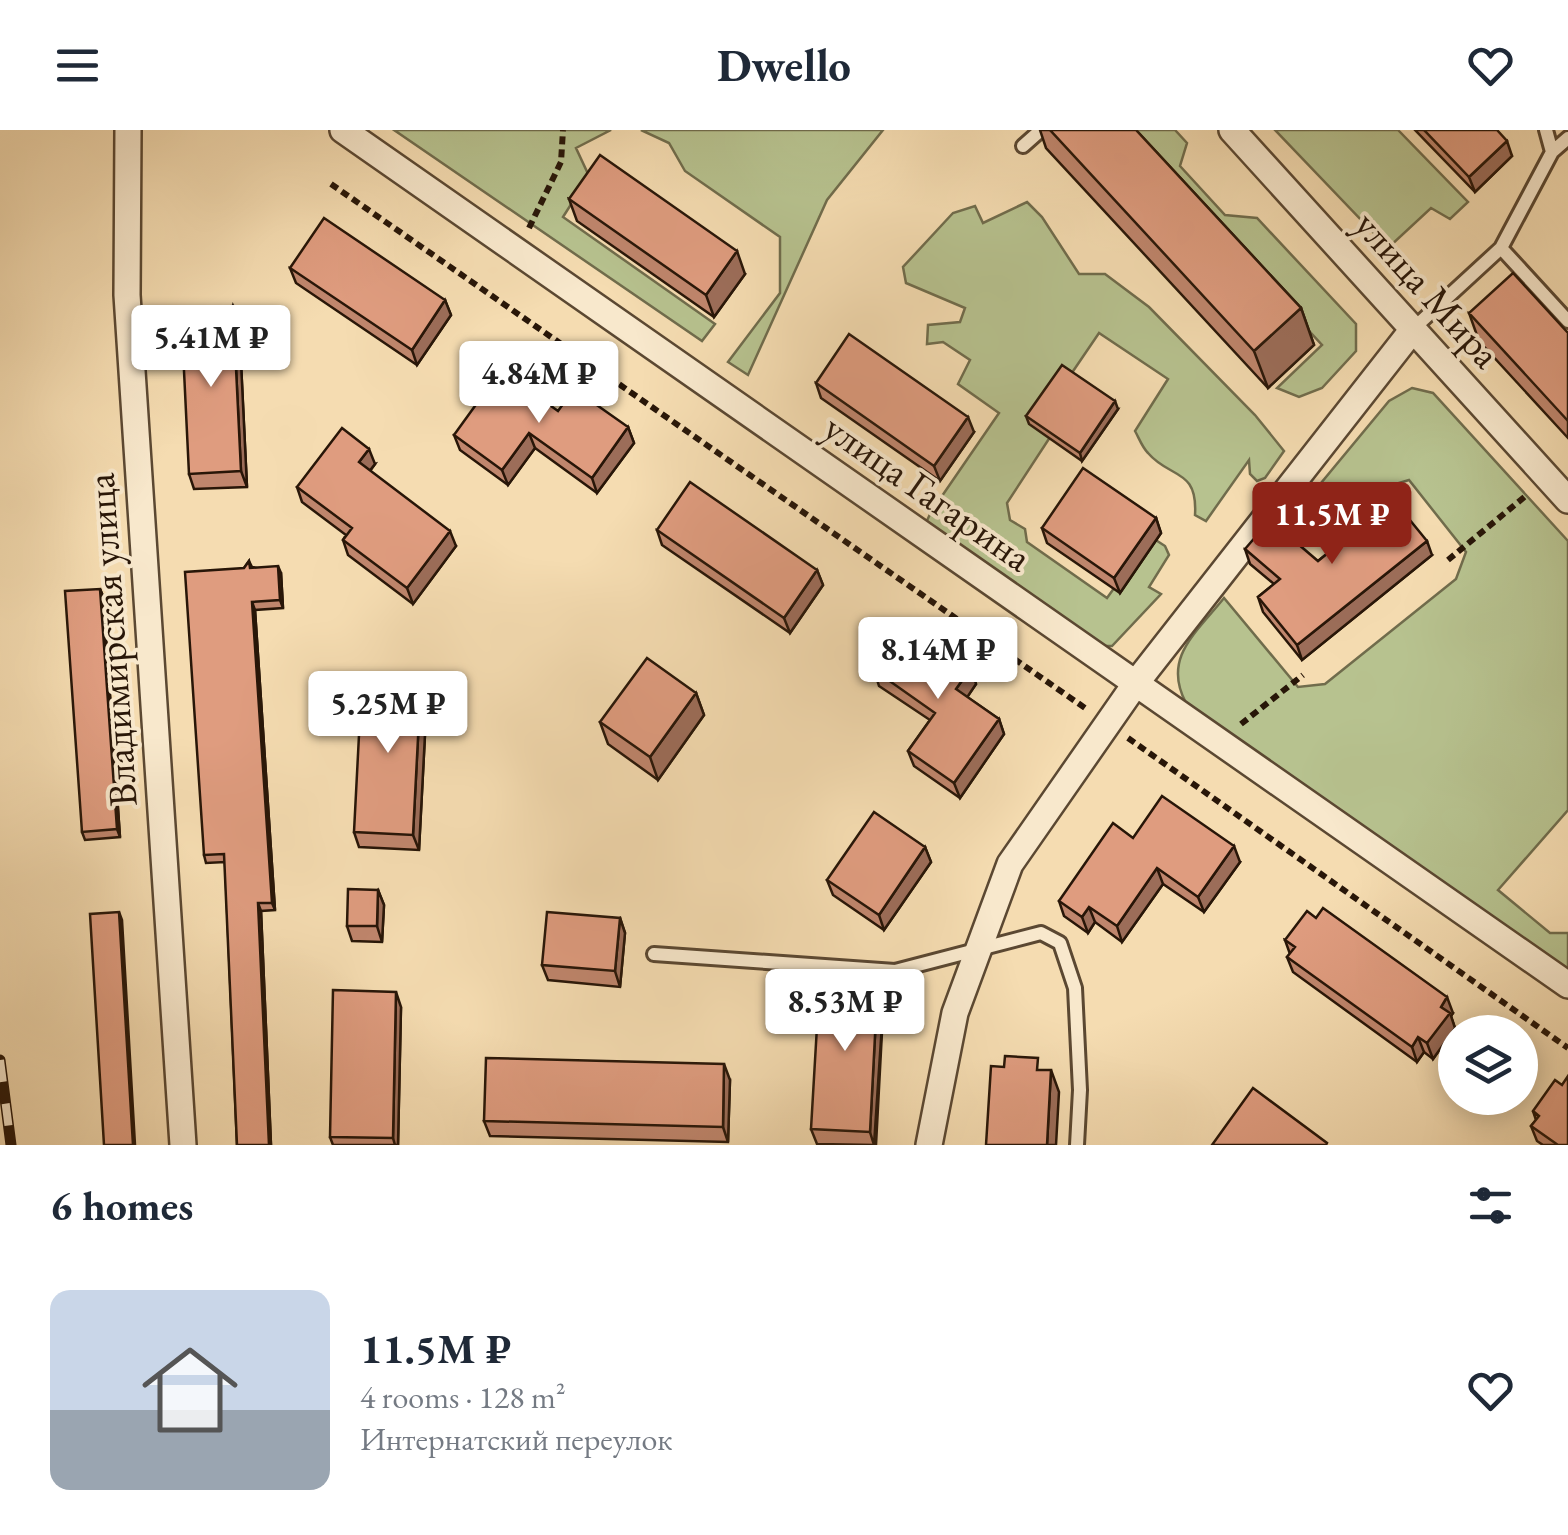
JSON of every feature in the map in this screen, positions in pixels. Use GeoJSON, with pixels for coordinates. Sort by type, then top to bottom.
{"type":"FeatureCollection","features":[{"type":"Feature","properties":{"kind":"street","name":"Владимирская улица"},"geometry":{"type":"LineString","coordinates":[[128,130],[127,295],[183,1145]]}},
{"type":"Feature","properties":{"kind":"street","name":"улица Гагарина"},"geometry":{"type":"LineString","coordinates":[[343,130],[1568,985]]}},
{"type":"Feature","properties":{"kind":"street","name":"улица Мира"},"geometry":{"type":"LineString","coordinates":[[1232,130],[1568,500]]}},
{"type":"Feature","properties":{"kind":"street"},"geometry":{"type":"LineString","coordinates":[[929,1145],[955,1014],[1010,864],[1136,684],[1414,328]]}},
{"type":"Feature","properties":{"kind":"lane"},"geometry":{"type":"LineString","coordinates":[[1023,146],[1042,130]]}},
{"type":"Feature","properties":{"kind":"lane"},"geometry":{"type":"LineString","coordinates":[[1546,130],[1552,152]]}},
{"type":"Feature","properties":{"kind":"lane"},"geometry":{"type":"LineString","coordinates":[[1414,328],[1501,248],[1552,152],[1568,138]]}},
{"type":"Feature","properties":{"kind":"lane"},"geometry":{"type":"LineString","coordinates":[[1552,152],[1568,156]]}},
{"type":"Feature","properties":{"kind":"lane"},"geometry":{"type":"LineString","coordinates":[[1501,248],[1568,321]]}},
{"type":"Feature","properties":{"kind":"lane"},"geometry":{"type":"LineString","coordinates":[[654,954],[895,971],[1042,933],[1060,942],[1075,988],[1080,1090],[1077,1145]]}},
{"type":"Feature","properties":{"kind":"path"},"geometry":{"type":"LineString","coordinates":[[518,252],[561,162],[563,130]]}},
{"type":"Feature","properties":{"kind":"path"},"geometry":{"type":"LineString","coordinates":[[331,184],[1568,1048]]}},
{"type":"Feature","properties":{"kind":"path"},"geometry":{"type":"LineString","coordinates":[[1448,560],[1548,478]]}},
{"type":"Feature","properties":{"kind":"path"},"geometry":{"type":"LineString","coordinates":[[1220,742],[1303,675]]}},
{"type":"Feature","properties":{"kind":"green space"},"geometry":{"type":"Polygon","coordinates":[[[394,130],[611,130],[576,148],[589,176],[563,217],[715,324],[702,341],[394,130]]]}},
{"type":"Feature","properties":{"kind":"green space"},"geometry":{"type":"Polygon","coordinates":[[[641,130],[883,130],[827,200],[748,375],[728,362],[780,293],[780,237],[685,171],[669,143],[641,130]]]}},
{"type":"Feature","properties":{"kind":"green space"},"geometry":{"type":"Polygon","coordinates":[[[1124,130],[1175,130],[1187,143],[1180,166],[1225,215],[1257,218],[1356,324],[1356,351],[1322,388],[1299,397],[1277,388],[1322,345],[1124,130]]]}},
{"type":"Feature","properties":{"kind":"green space"},"geometry":{"type":"Polygon","coordinates":[[[1275,130],[1398,130],[1468,202],[1450,219],[1431,208],[1388,248],[1275,130]]]}},
{"type":"Feature","properties":{"kind":"green space"},"geometry":{"type":"Polygon","coordinates":[[[1027,202],[1042,217],[1079,274],[1105,274],[1149,307],[1255,415],[1284,451],[1265,478],[1257,481],[1250,474],[1249,460],[1206,521],[1195,515],[1195,500],[1187,482],[1156,461],[1135,431],[1168,379],[1099,333],[1048,408],[1056,428],[1007,503],[1010,520],[1025,529],[1027,542],[1107,598],[1151,537],[1165,546],[1169,555],[1149,587],[1161,594],[1112,646],[1094,646],[924,527],[999,413],[958,384],[970,360],[943,342],[927,344],[928,325],[960,322],[965,308],[906,283],[903,267],[953,213],[975,206],[983,223],[1027,202]]]}},
{"type":"Feature","properties":{"kind":"green space"},"geometry":{"type":"Polygon","coordinates":[[[1412,388],[1433,393],[1568,541],[1568,810],[1498,890],[1550,933],[1568,933],[1568,973],[1186,703],[1180,687],[1180,659],[1193,635],[1224,598],[1298,687],[1325,684],[1456,579],[1466,552],[1409,480],[1376,490],[1328,526],[1313,524],[1297,512],[1389,401],[1412,388]]]}},
{"type":"Feature","properties":{"kind":"building"},"geometry":{"type":"Polygon","coordinates":[[[1050,130],[1136,130],[1301,308],[1254,351],[1050,130]]]}},
{"type":"Feature","properties":{"kind":"building"},"geometry":{"type":"Polygon","coordinates":[[[1424,130],[1497,130],[1507,141],[1469,177],[1424,130]]]}},
{"type":"Feature","properties":{"kind":"building"},"geometry":{"type":"Polygon","coordinates":[[[600,155],[737,251],[706,295],[569,199],[600,155]]]}},
{"type":"Feature","properties":{"kind":"building"},"geometry":{"type":"Polygon","coordinates":[[[324,218],[445,300],[412,350],[290,268],[324,218]]]}},
{"type":"Feature","properties":{"kind":"building"},"geometry":{"type":"Polygon","coordinates":[[[1513,273],[1568,333],[1568,421],[1469,313],[1513,273]]]}},
{"type":"Feature","properties":{"kind":"building"},"geometry":{"type":"Polygon","coordinates":[[[233,306],[241,471],[189,474],[181,309],[233,306]]]}},
{"type":"Feature","properties":{"kind":"building"},"geometry":{"type":"Polygon","coordinates":[[[849,334],[968,417],[934,466],[816,383],[849,334]]]}},
{"type":"Feature","properties":{"kind":"building"},"geometry":{"type":"Polygon","coordinates":[[[1062,365],[1115,401],[1080,453],[1026,416],[1062,365]]]}},
{"type":"Feature","properties":{"kind":"building"},"geometry":{"type":"Polygon","coordinates":[[[501,370],[558,411],[574,389],[628,427],[592,478],[529,433],[502,470],[454,435],[501,370]]]}},
{"type":"Feature","properties":{"kind":"building"},"geometry":{"type":"Polygon","coordinates":[[[342,428],[369,449],[359,462],[450,531],[407,588],[343,540],[352,528],[297,487],[342,428]]]}},
{"type":"Feature","properties":{"kind":"building"},"geometry":{"type":"Polygon","coordinates":[[[1083,468],[1156,518],[1114,578],[1042,528],[1083,468]]]}},
{"type":"Feature","properties":{"kind":"building"},"geometry":{"type":"Polygon","coordinates":[[[690,482],[817,570],[784,618],[657,530],[690,482]]]}},
{"type":"Feature","properties":{"kind":"building"},"geometry":{"type":"Polygon","coordinates":[[[1387,492],[1427,541],[1297,645],[1258,597],[1280,579],[1245,549],[1270,520],[1318,561],[1360,527],[1354,518],[1387,492]]]}},
{"type":"Feature","properties":{"kind":"building"},"geometry":{"type":"Polygon","coordinates":[[[249,561],[250,568],[278,566],[280,600],[252,602],[272,903],[258,903],[269,1145],[237,1145],[224,854],[204,855],[185,572],[244,568],[249,561]]]}},
{"type":"Feature","properties":{"kind":"building"},"geometry":{"type":"Polygon","coordinates":[[[100,589],[117,829],[82,832],[65,591],[100,589]]]}},
{"type":"Feature","properties":{"kind":"building"},"geometry":{"type":"Polygon","coordinates":[[[906,623],[971,668],[956,689],[999,719],[954,783],[908,751],[935,713],[874,670],[906,623]]]}},
{"type":"Feature","properties":{"kind":"building"},"geometry":{"type":"Polygon","coordinates":[[[647,658],[696,693],[650,757],[600,722],[647,658]]]}},
{"type":"Feature","properties":{"kind":"building"},"geometry":{"type":"Polygon","coordinates":[[[362,677],[421,680],[413,835],[354,832],[362,677]]]}},
{"type":"Feature","properties":{"kind":"building"},"geometry":{"type":"Polygon","coordinates":[[[1162,796],[1234,846],[1198,897],[1157,868],[1117,926],[1089,907],[1082,917],[1059,901],[1113,823],[1133,838],[1162,796]]]}},
{"type":"Feature","properties":{"kind":"building"},"geometry":{"type":"Polygon","coordinates":[[[874,812],[925,847],[879,915],[827,880],[874,812]]]}},
{"type":"Feature","properties":{"kind":"building"},"geometry":{"type":"Polygon","coordinates":[[[348,889],[378,890],[377,926],[347,926],[348,889]]]}},
{"type":"Feature","properties":{"kind":"building"},"geometry":{"type":"Polygon","coordinates":[[[1323,908],[1447,997],[1441,1007],[1450,1013],[1438,1015],[1438,1029],[1427,1043],[1418,1037],[1412,1047],[1287,957],[1295,947],[1285,940],[1307,911],[1316,918],[1323,908]]]}},
{"type":"Feature","properties":{"kind":"building"},"geometry":{"type":"Polygon","coordinates":[[[119,912],[133,1145],[104,1145],[90,914],[119,912]]]}},
{"type":"Feature","properties":{"kind":"building"},"geometry":{"type":"Polygon","coordinates":[[[547,912],[620,918],[615,971],[542,965],[547,912]]]}},
{"type":"Feature","properties":{"kind":"building"},"geometry":{"type":"Polygon","coordinates":[[[820,975],[878,978],[870,1132],[811,1129],[820,975]]]}},
{"type":"Feature","properties":{"kind":"building"},"geometry":{"type":"Polygon","coordinates":[[[333,990],[396,992],[393,1138],[330,1137],[333,990]]]}},
{"type":"Feature","properties":{"kind":"building"},"geometry":{"type":"Polygon","coordinates":[[[1005,1056],[1038,1058],[1037,1070],[1051,1070],[1047,1145],[986,1145],[991,1066],[1004,1067],[1005,1056]]]}},
{"type":"Feature","properties":{"kind":"building"},"geometry":{"type":"Polygon","coordinates":[[[486,1058],[724,1064],[723,1127],[484,1121],[486,1058]]]}},
{"type":"Feature","properties":{"kind":"building"},"geometry":{"type":"Polygon","coordinates":[[[1568,1076],[1568,1145],[1558,1145],[1531,1126],[1539,1116],[1538,1104],[1555,1080],[1562,1085],[1568,1076]]]}},
{"type":"Feature","properties":{"kind":"building"},"geometry":{"type":"Polygon","coordinates":[[[1253,1088],[1327,1143],[1326,1145],[1212,1145],[1253,1088]]]}},
{"type":"Feature","properties":{"kind":"railway"},"geometry":{"type":"LineString","coordinates":[[0,1060],[11,1145]]}}]}
